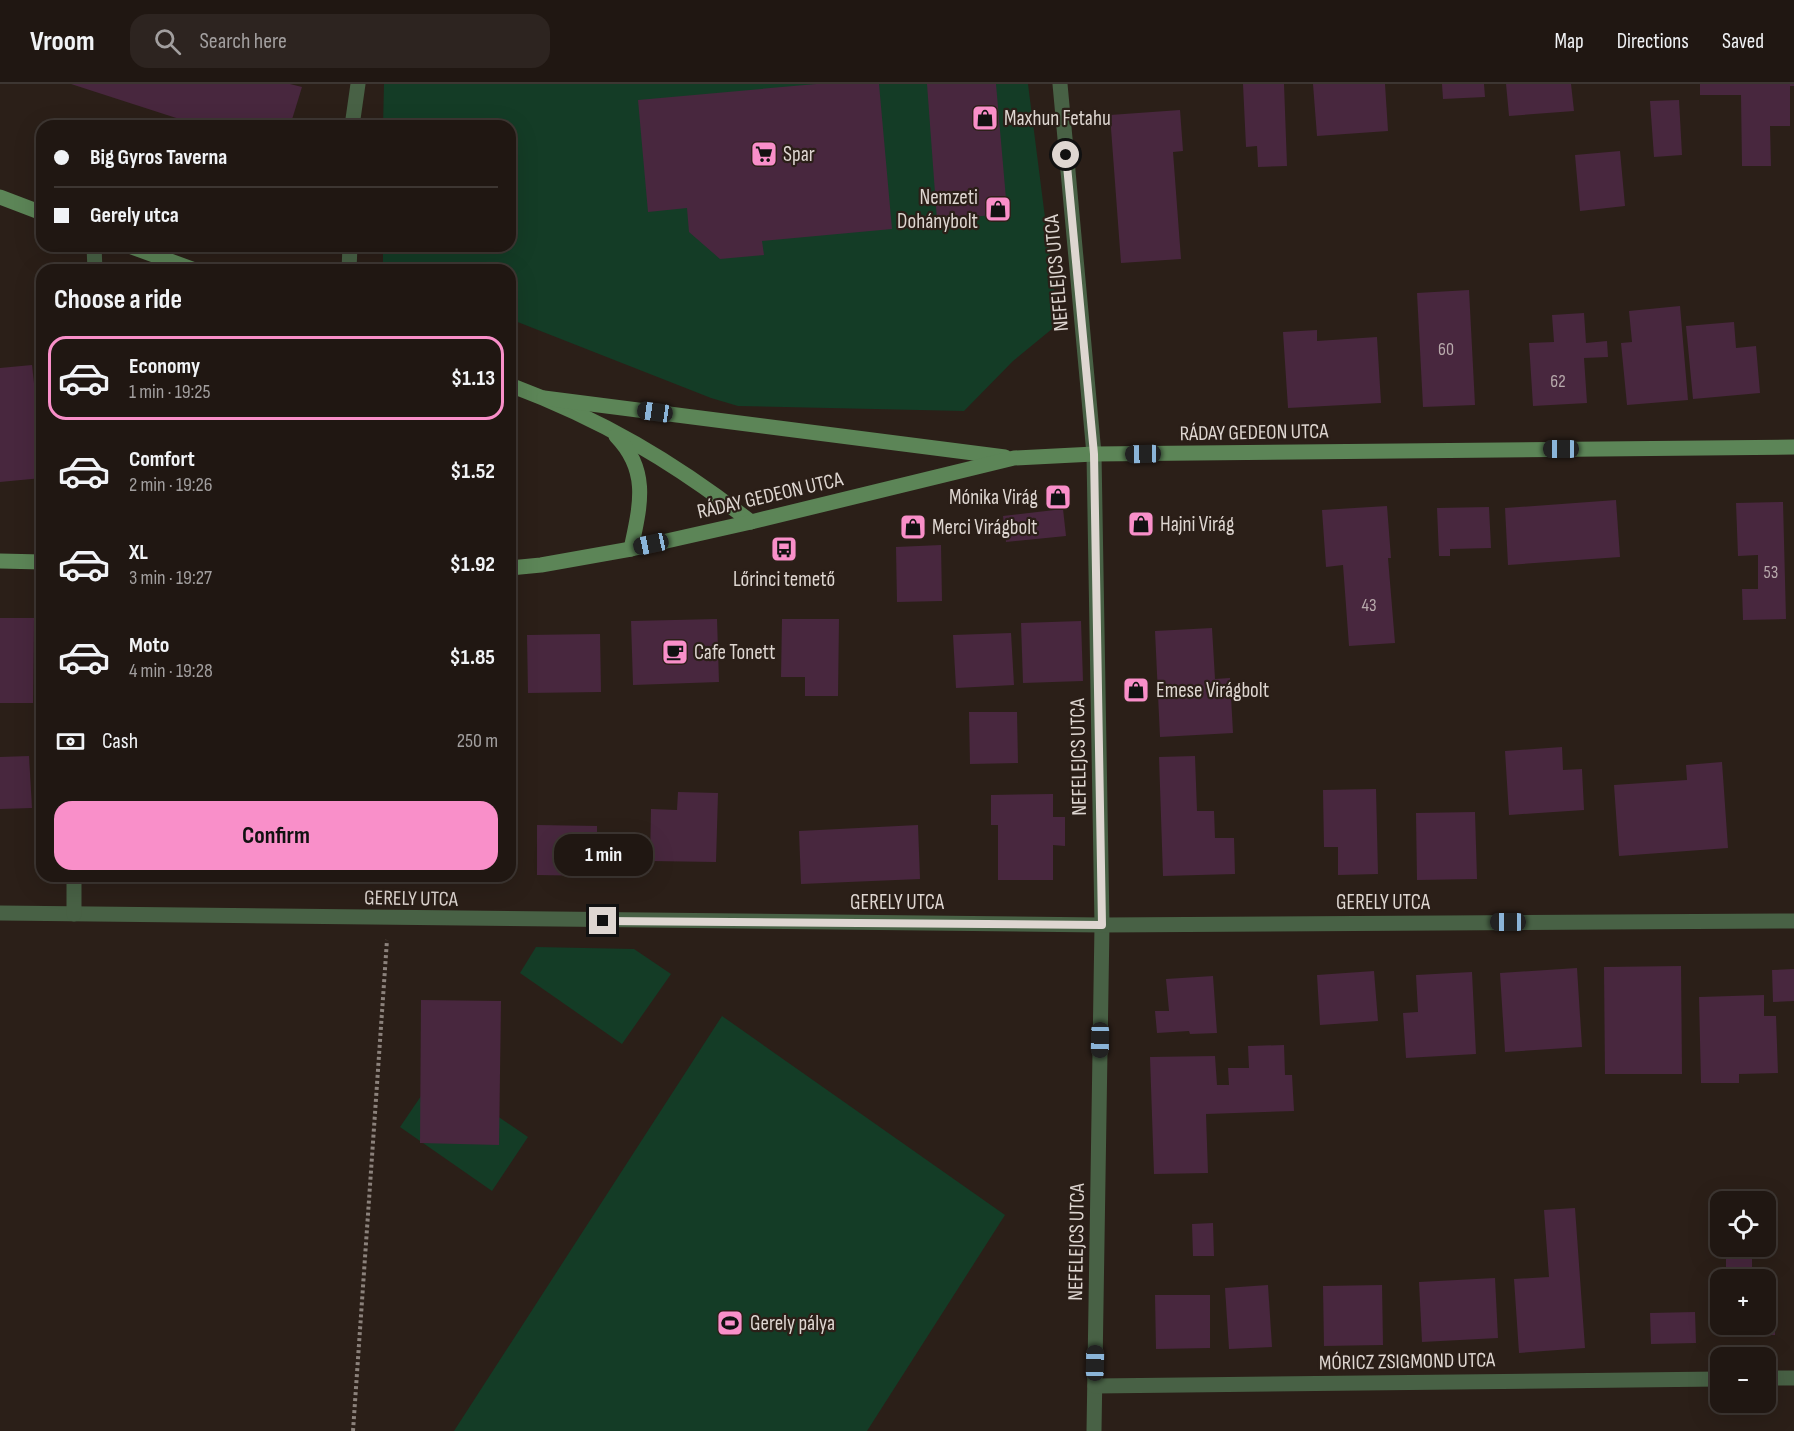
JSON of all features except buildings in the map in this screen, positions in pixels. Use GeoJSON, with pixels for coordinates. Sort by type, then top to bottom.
{"type":"FeatureCollection","features":[{"type":"Feature","properties":{"kind":"main road"},"geometry":{"type":"LineString","coordinates":[[0,197],[36,211]]}},
{"type":"Feature","properties":{"kind":"main road"},"geometry":{"type":"LineString","coordinates":[[146,252],[178,264]]}},
{"type":"Feature","properties":{"kind":"main road"},"geometry":{"type":"LineString","coordinates":[[516,387],[605,426],[668,462],[714,493],[750,522]]}},
{"type":"Feature","properties":{"kind":"main road"},"geometry":{"type":"LineString","coordinates":[[544,398],[1014,458]]}},
{"type":"Feature","properties":{"kind":"main road"},"geometry":{"type":"LineString","coordinates":[[605,426],[625,446],[638,471],[640,499],[631,549]]}},
{"type":"Feature","properties":{"kind":"main road","name":"RÁDAY GEDEON UTCA"},"geometry":{"type":"LineString","coordinates":[[516,567],[631,549],[1014,458],[1094,454],[1794,447]]}},
{"type":"Feature","properties":{"kind":"main road"},"geometry":{"type":"LineString","coordinates":[[0,561],[36,562]]}},
{"type":"Feature","properties":{"kind":"street"},"geometry":{"type":"LineString","coordinates":[[353,120],[357,84]]}},
{"type":"Feature","properties":{"kind":"street","name":"NEFELEJCS UTCA"},"geometry":{"type":"LineString","coordinates":[[1060,84],[1094,454],[1102,925],[1094,1431]]}},
{"type":"Feature","properties":{"kind":"street"},"geometry":{"type":"LineString","coordinates":[[74,882],[74,914]]}},
{"type":"Feature","properties":{"kind":"street","name":"GERELY UTCA"},"geometry":{"type":"LineString","coordinates":[[0,913],[1102,925],[1794,921]]}},
{"type":"Feature","properties":{"kind":"street","name":"MÓRICZ ZSIGMOND UTCA"},"geometry":{"type":"LineString","coordinates":[[1095,1386],[1710,1378]]}},
{"type":"Feature","properties":{"kind":"street"},"geometry":{"type":"LineString","coordinates":[[1776,1378],[1794,1378]]}},
{"type":"Feature","properties":{"kind":"path"},"geometry":{"type":"LineString","coordinates":[[353,1431],[389,919]]}},
{"type":"Feature","properties":{"kind":"green space"},"geometry":{"type":"Polygon","coordinates":[[[384,84],[1028,84],[1056,304],[1052,329],[1013,361],[964,411],[738,406],[711,398],[516,321],[516,264],[383,264],[383,252],[516,252],[516,120],[383,120],[384,84]]]}},
{"type":"Feature","properties":{"kind":"green space"},"geometry":{"type":"Polygon","coordinates":[[[536,947],[634,949],[671,974],[622,1044],[520,973],[536,947]]]}},
{"type":"Feature","properties":{"kind":"green space","name":"Gerely pálya"},"geometry":{"type":"Polygon","coordinates":[[[722,1016],[1005,1215],[867,1431],[454,1431],[722,1016]]]}},
{"type":"Feature","properties":{"kind":"green space"},"geometry":{"type":"Polygon","coordinates":[[[436,1074],[528,1137],[492,1191],[400,1127],[436,1074]]]}},
{"type":"Feature","properties":{"kind":"place","name":"Maxhun Fetahu"},"geometry":{"type":"Point","coordinates":[985,118]}},
{"type":"Feature","properties":{"kind":"place","name":"Spar"},"geometry":{"type":"Point","coordinates":[764,154]}},
{"type":"Feature","properties":{"kind":"place","name":"Nemzeti Dohánybolt"},"geometry":{"type":"Point","coordinates":[998,209]}},
{"type":"Feature","properties":{"kind":"place","name":"Mónika Virág"},"geometry":{"type":"Point","coordinates":[1058,497]}},
{"type":"Feature","properties":{"kind":"place","name":"Hajni Virág"},"geometry":{"type":"Point","coordinates":[1141,524]}},
{"type":"Feature","properties":{"kind":"place","name":"Merci Virágbolt"},"geometry":{"type":"Point","coordinates":[913,527]}},
{"type":"Feature","properties":{"kind":"place","name":"Lőrinci temető"},"geometry":{"type":"Point","coordinates":[784,549]}},
{"type":"Feature","properties":{"kind":"place","name":"Cafe Tonett"},"geometry":{"type":"Point","coordinates":[675,652]}},
{"type":"Feature","properties":{"kind":"place","name":"Emese Virágbolt"},"geometry":{"type":"Point","coordinates":[1136,690]}},
{"type":"Feature","properties":{"kind":"place","name":"Gerely pálya"},"geometry":{"type":"Point","coordinates":[730,1323]}},
{"type":"Feature","properties":{"kind":"route"},"geometry":{"type":"LineString","coordinates":[[603,921],[1102,925],[1094,454],[1066,155]]}}]}
